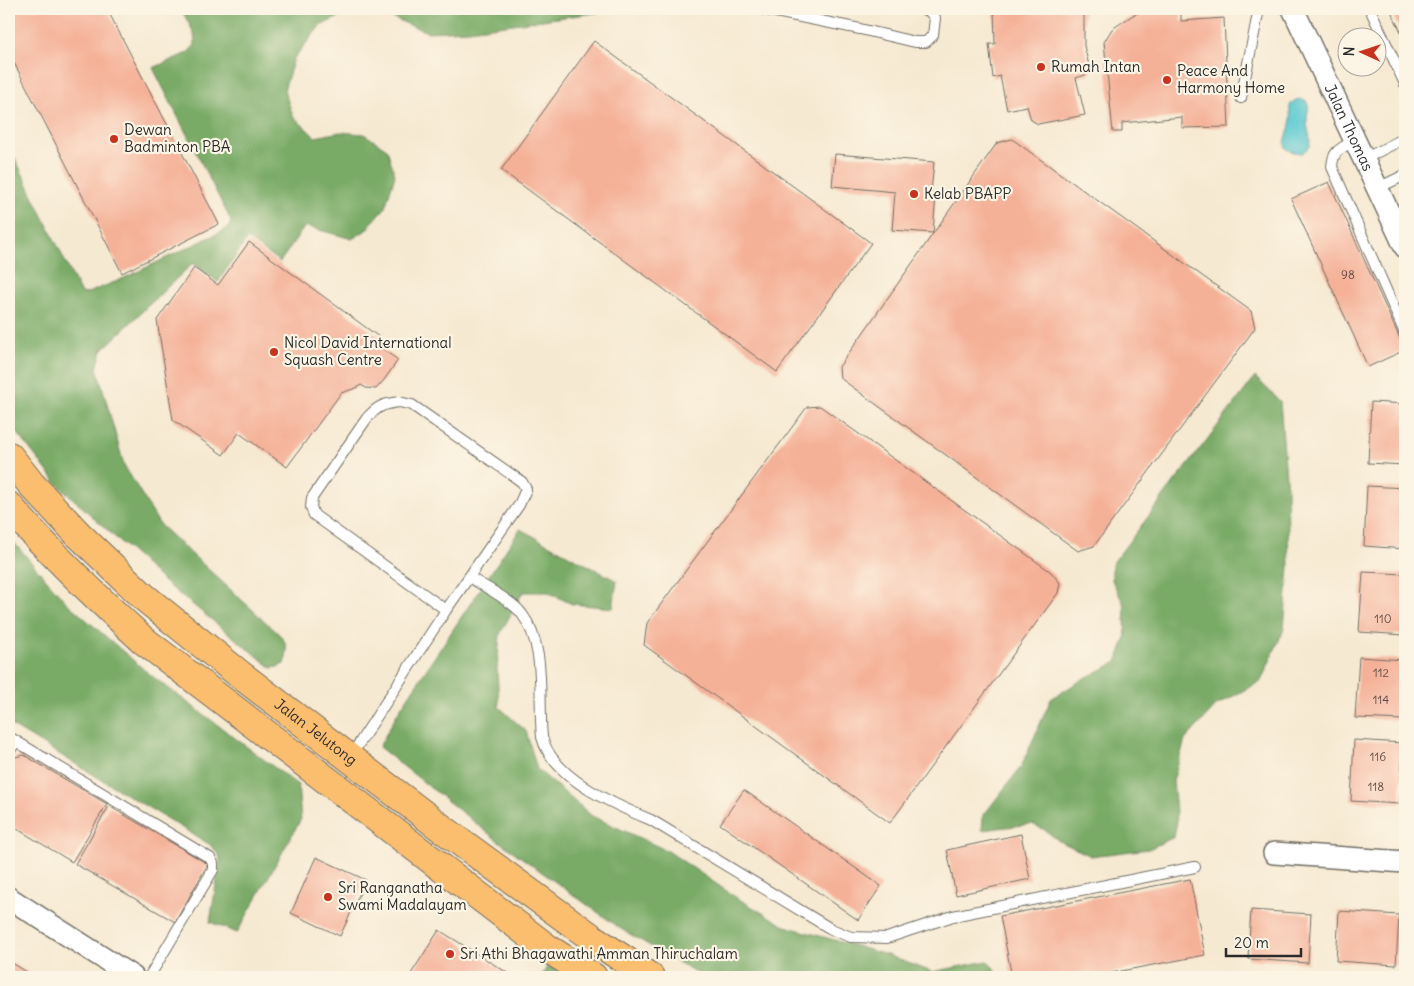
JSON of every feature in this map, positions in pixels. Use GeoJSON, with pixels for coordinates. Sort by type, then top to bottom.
{"type":"FeatureCollection","features":[{"type":"Feature","properties":{"kind":"main road","name":"Jalan Jelutong"},"geometry":{"type":"LineString","coordinates":[[9,456],[31,484],[78,534],[145,598],[238,673],[440,827],[595,940],[650,977]]}},
{"type":"Feature","properties":{"kind":"main road"},"geometry":{"type":"LineString","coordinates":[[9,506],[55,557],[143,640],[532,936],[593,977]]}},
{"type":"Feature","properties":{"kind":"street","name":"Jalan Thomas"},"geometry":{"type":"LineString","coordinates":[[1293,9],[1378,188],[1398,213],[1405,247]]}},
{"type":"Feature","properties":{"kind":"street"},"geometry":{"type":"LineString","coordinates":[[1274,853],[1405,862]]}},
{"type":"Feature","properties":{"kind":"street"},"geometry":{"type":"LineString","coordinates":[[9,898],[133,977]]}},
{"type":"Feature","properties":{"kind":"lane"},"geometry":{"type":"LineString","coordinates":[[761,9],[915,42],[926,42],[932,35],[935,18],[929,11],[922,9]]}},
{"type":"Feature","properties":{"kind":"lane"},"geometry":{"type":"LineString","coordinates":[[1241,98],[1259,9]]}},
{"type":"Feature","properties":{"kind":"lane"},"geometry":{"type":"LineString","coordinates":[[1370,9],[1405,84]]}},
{"type":"Feature","properties":{"kind":"lane"},"geometry":{"type":"LineString","coordinates":[[1364,159],[1405,138]]}},
{"type":"Feature","properties":{"kind":"lane"},"geometry":{"type":"LineString","coordinates":[[1355,140],[1336,151],[1333,156],[1332,167],[1405,333]]}},
{"type":"Feature","properties":{"kind":"lane"},"geometry":{"type":"LineString","coordinates":[[1378,188],[1405,175]]}},
{"type":"Feature","properties":{"kind":"lane"},"geometry":{"type":"LineString","coordinates":[[350,757],[446,610],[519,505],[526,489],[522,482],[412,405],[399,402],[385,404],[376,409],[367,418],[312,498],[311,507],[314,515],[446,610]]}},
{"type":"Feature","properties":{"kind":"lane"},"geometry":{"type":"LineString","coordinates":[[469,577],[522,613],[531,632],[539,660],[542,737],[545,748],[554,760],[577,782],[624,809],[651,820],[830,929],[851,937],[887,938],[953,916],[1196,867]]}},
{"type":"Feature","properties":{"kind":"lane"},"geometry":{"type":"LineString","coordinates":[[9,752],[12,739],[210,858],[213,863],[213,870],[149,977]]}},
{"type":"Feature","properties":{"kind":"green space"},"geometry":{"type":"Polygon","coordinates":[[[181,9],[623,9],[469,30],[427,32],[376,11],[345,14],[320,26],[294,58],[284,90],[293,116],[315,137],[340,132],[364,134],[387,149],[395,175],[385,208],[365,231],[352,239],[305,226],[280,262],[247,239],[218,282],[193,263],[102,350],[97,368],[124,465],[160,525],[281,636],[287,653],[284,664],[272,668],[163,581],[58,485],[9,422],[9,146],[80,292],[85,294],[122,279],[225,230],[230,225],[231,221],[153,68],[187,53],[195,45],[194,33],[181,9]]]}},
{"type":"Feature","properties":{"kind":"green space"},"geometry":{"type":"Polygon","coordinates":[[[1255,377],[1280,401],[1287,490],[1289,567],[1284,629],[1261,681],[1217,705],[1185,740],[1173,781],[1177,822],[1174,837],[1149,849],[1091,856],[1059,841],[1045,830],[1032,824],[982,830],[983,816],[1021,767],[1051,699],[1083,679],[1117,662],[1126,637],[1124,605],[1112,580],[1112,564],[1255,377]]]}},
{"type":"Feature","properties":{"kind":"green space"},"geometry":{"type":"Polygon","coordinates":[[[520,529],[617,581],[613,608],[572,604],[547,592],[523,592],[500,634],[497,669],[499,707],[526,731],[537,769],[592,816],[668,851],[737,898],[785,926],[887,955],[932,972],[987,961],[994,968],[998,977],[704,977],[621,929],[497,840],[379,747],[398,712],[520,529]]]}},
{"type":"Feature","properties":{"kind":"green space"},"geometry":{"type":"Polygon","coordinates":[[[9,537],[67,603],[148,673],[298,785],[301,819],[237,933],[210,922],[220,861],[219,855],[209,844],[9,724],[9,537]]]}},
{"type":"Feature","properties":{"kind":"green space"},"geometry":{"type":"Polygon","coordinates":[[[548,965],[567,977],[541,977],[548,965]]]}},
{"type":"Feature","properties":{"kind":"water"},"geometry":{"type":"Polygon","coordinates":[[[1300,99],[1308,104],[1307,122],[1310,139],[1309,147],[1302,153],[1289,150],[1285,144],[1291,121],[1290,106],[1300,99]]]}},
{"type":"Feature","properties":{"kind":"building","name":"Dewan Badminton PBA"},"geometry":{"type":"Polygon","coordinates":[[[9,9],[107,9],[219,224],[122,273],[9,53],[9,9]]]}},
{"type":"Feature","properties":{"kind":"building","name":"Rumah Intan"},"geometry":{"type":"Polygon","coordinates":[[[994,9],[1084,9],[1084,46],[1091,73],[1076,78],[1085,115],[1038,124],[1031,120],[1027,106],[1007,110],[1000,76],[993,78],[989,44],[995,44],[994,9]]]}},
{"type":"Feature","properties":{"kind":"building","name":"Peace And Harmony Home"},"geometry":{"type":"Polygon","coordinates":[[[1148,9],[1181,9],[1181,21],[1224,18],[1229,127],[1182,128],[1182,117],[1122,123],[1122,132],[1113,132],[1104,42],[1112,29],[1133,15],[1148,9]]]}},
{"type":"Feature","properties":{"kind":"building"},"geometry":{"type":"Polygon","coordinates":[[[1390,9],[1405,9],[1405,40],[1390,9]]]}},
{"type":"Feature","properties":{"kind":"building"},"geometry":{"type":"Polygon","coordinates":[[[594,41],[871,243],[777,372],[501,170],[594,41]]]}},
{"type":"Feature","properties":{"kind":"building"},"geometry":{"type":"Polygon","coordinates":[[[1012,139],[1251,311],[1255,328],[1094,546],[1078,551],[840,378],[839,367],[997,143],[1012,139]]]}},
{"type":"Feature","properties":{"kind":"building","name":"Kelab PBAPP"},"geometry":{"type":"Polygon","coordinates":[[[835,154],[934,162],[931,193],[936,194],[933,233],[892,230],[895,192],[832,186],[835,154]]]}},
{"type":"Feature","properties":{"kind":"building"},"geometry":{"type":"Polygon","coordinates":[[[1329,182],[1405,350],[1368,367],[1291,199],[1329,182]]]}},
{"type":"Feature","properties":{"kind":"building","name":"Nicol David International Squash Centre"},"geometry":{"type":"Polygon","coordinates":[[[249,242],[379,337],[375,343],[398,360],[376,389],[366,388],[361,385],[341,393],[287,467],[239,433],[223,455],[173,420],[157,320],[194,268],[218,285],[249,242]]]}},
{"type":"Feature","properties":{"kind":"building"},"geometry":{"type":"Polygon","coordinates":[[[1371,402],[1405,404],[1405,465],[1368,463],[1371,402]]]}},
{"type":"Feature","properties":{"kind":"building"},"geometry":{"type":"Polygon","coordinates":[[[820,406],[1051,572],[1060,583],[1058,593],[890,823],[644,645],[647,623],[807,407],[820,406]]]}},
{"type":"Feature","properties":{"kind":"building"},"geometry":{"type":"Polygon","coordinates":[[[1367,486],[1405,488],[1405,549],[1364,546],[1367,486]]]}},
{"type":"Feature","properties":{"kind":"building"},"geometry":{"type":"Polygon","coordinates":[[[1363,572],[1405,574],[1405,635],[1359,632],[1363,572]]]}},
{"type":"Feature","properties":{"kind":"building"},"geometry":{"type":"Polygon","coordinates":[[[1359,657],[1405,660],[1405,720],[1355,718],[1359,657]]]}},
{"type":"Feature","properties":{"kind":"building"},"geometry":{"type":"Polygon","coordinates":[[[1354,740],[1403,743],[1400,804],[1351,801],[1354,740]]]}},
{"type":"Feature","properties":{"kind":"building"},"geometry":{"type":"Polygon","coordinates":[[[24,755],[107,804],[72,862],[9,824],[9,768],[15,757],[24,755]]]}},
{"type":"Feature","properties":{"kind":"building"},"geometry":{"type":"Polygon","coordinates":[[[744,790],[881,886],[858,920],[720,824],[744,790]]]}},
{"type":"Feature","properties":{"kind":"building"},"geometry":{"type":"Polygon","coordinates":[[[109,806],[208,864],[175,922],[75,864],[109,806]]]}},
{"type":"Feature","properties":{"kind":"building"},"geometry":{"type":"Polygon","coordinates":[[[1021,834],[1030,879],[956,895],[947,850],[1021,834]]]}},
{"type":"Feature","properties":{"kind":"building","name":"Sri Ranganatha Swami Madalayam"},"geometry":{"type":"Polygon","coordinates":[[[316,857],[366,880],[340,936],[291,913],[316,857]]]}},
{"type":"Feature","properties":{"kind":"building"},"geometry":{"type":"Polygon","coordinates":[[[1190,879],[1205,955],[1090,977],[1012,977],[1000,916],[1190,879]]]}},
{"type":"Feature","properties":{"kind":"building"},"geometry":{"type":"Polygon","coordinates":[[[1251,910],[1311,914],[1308,963],[1248,959],[1251,910]]]}},
{"type":"Feature","properties":{"kind":"building"},"geometry":{"type":"Polygon","coordinates":[[[1339,911],[1399,915],[1396,965],[1336,961],[1339,911]]]}},
{"type":"Feature","properties":{"kind":"building","name":"Sri Athi Bhagawathi Amman Thiruchalam"},"geometry":{"type":"Polygon","coordinates":[[[439,930],[514,977],[409,977],[439,930]]]}},
{"type":"Feature","properties":{"kind":"building"},"geometry":{"type":"Polygon","coordinates":[[[9,961],[35,977],[9,977],[9,961]]]}},
{"type":"Feature","properties":{"kind":"place","name":"Rumah Intan"},"geometry":{"type":"Point","coordinates":[1041,67]}},
{"type":"Feature","properties":{"kind":"place","name":"Peace And Harmony Home"},"geometry":{"type":"Point","coordinates":[1167,80]}},
{"type":"Feature","properties":{"kind":"place","name":"Dewan Badminton PBA"},"geometry":{"type":"Point","coordinates":[114,139]}},
{"type":"Feature","properties":{"kind":"place","name":"Kelab PBAPP"},"geometry":{"type":"Point","coordinates":[914,194]}},
{"type":"Feature","properties":{"kind":"place","name":"Nicol David International Squash Centre"},"geometry":{"type":"Point","coordinates":[274,352]}},
{"type":"Feature","properties":{"kind":"place","name":"Sri Ranganatha Swami Madalayam"},"geometry":{"type":"Point","coordinates":[328,897]}},
{"type":"Feature","properties":{"kind":"place","name":"Sri Athi Bhagawathi Amman Thiruchalam"},"geometry":{"type":"Point","coordinates":[450,954]}}]}
